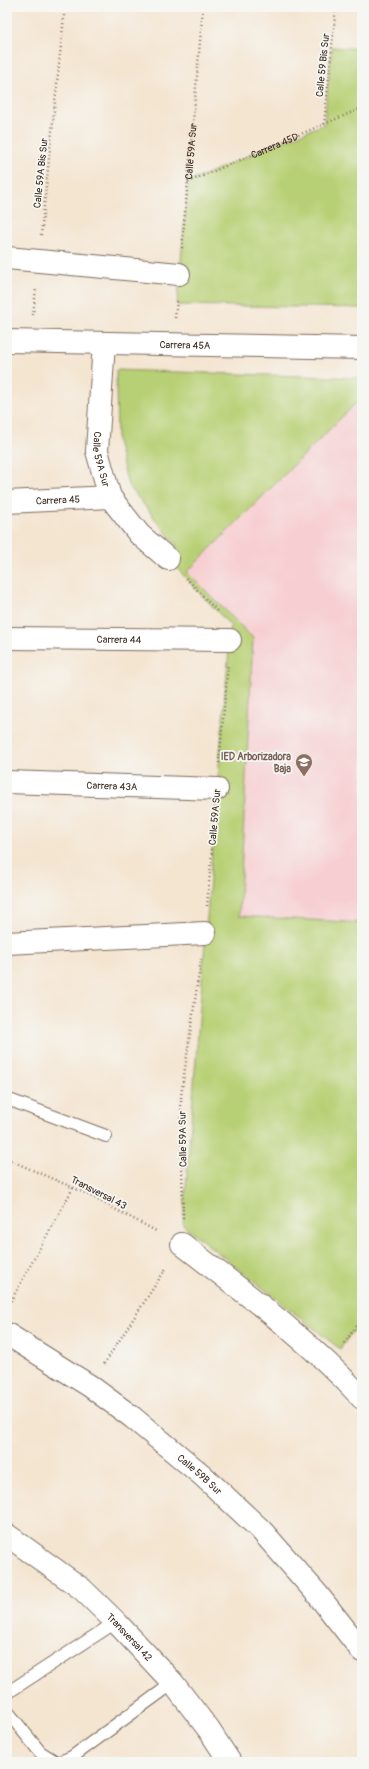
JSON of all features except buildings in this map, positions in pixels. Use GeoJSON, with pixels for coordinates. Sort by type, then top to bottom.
{"type":"FeatureCollection","features":[{"type":"Feature","properties":{"kind":"street"},"geometry":{"type":"LineString","coordinates":[[7,258],[179,274]]}},
{"type":"Feature","properties":{"kind":"street","name":"Carrera 45A"},"geometry":{"type":"LineString","coordinates":[[7,341],[362,348]]}},
{"type":"Feature","properties":{"kind":"street","name":"Calle 59A Sur"},"geometry":{"type":"LineString","coordinates":[[104,343],[97,451],[110,497],[139,534],[168,559]]}},
{"type":"Feature","properties":{"kind":"street","name":"Carrera 45"},"geometry":{"type":"LineString","coordinates":[[7,502],[110,497]]}},
{"type":"Feature","properties":{"kind":"street","name":"Carrera 44"},"geometry":{"type":"LineString","coordinates":[[7,638],[230,640]]}},
{"type":"Feature","properties":{"kind":"street","name":"Carrera 43A"},"geometry":{"type":"LineString","coordinates":[[7,782],[217,789]]}},
{"type":"Feature","properties":{"kind":"street"},"geometry":{"type":"LineString","coordinates":[[7,943],[205,933]]}},
{"type":"Feature","properties":{"kind":"street"},"geometry":{"type":"LineString","coordinates":[[182,1244],[352,1376],[362,1398]]}},
{"type":"Feature","properties":{"kind":"street","name":"Calle 59B Sur"},"geometry":{"type":"LineString","coordinates":[[7,1334],[90,1386],[132,1417],[197,1470],[261,1530],[318,1595],[362,1651]]}},
{"type":"Feature","properties":{"kind":"street","name":"Transversal 42"},"geometry":{"type":"LineString","coordinates":[[7,1535],[82,1589],[116,1622],[173,1683],[209,1730],[230,1762]]}},
{"type":"Feature","properties":{"kind":"lane"},"geometry":{"type":"LineString","coordinates":[[7,1099],[106,1136]]}},
{"type":"Feature","properties":{"kind":"lane"},"geometry":{"type":"LineString","coordinates":[[7,1695],[10,1691],[116,1622]]}},
{"type":"Feature","properties":{"kind":"lane"},"geometry":{"type":"LineString","coordinates":[[60,1762],[72,1757],[173,1683]]}},
{"type":"Feature","properties":{"kind":"lane"},"geometry":{"type":"LineString","coordinates":[[7,1710],[40,1752],[56,1762]]}},
{"type":"Feature","properties":{"kind":"path","name":"Calle 59A Bis Sur"},"geometry":{"type":"LineString","coordinates":[[30,341],[65,7]]}},
{"type":"Feature","properties":{"kind":"path","name":"Calle 59A Sur"},"geometry":{"type":"LineString","coordinates":[[173,344],[203,7]]}},
{"type":"Feature","properties":{"kind":"path","name":"Calle 59 Bis Sur"},"geometry":{"type":"LineString","coordinates":[[324,124],[336,7]]}},
{"type":"Feature","properties":{"kind":"path","name":"Carrera 45D"},"geometry":{"type":"LineString","coordinates":[[188,182],[362,108]]}},
{"type":"Feature","properties":{"kind":"path","name":"Calle 59A Sur"},"geometry":{"type":"LineString","coordinates":[[168,559],[231,626],[205,933],[181,1096],[182,1244]]}},
{"type":"Feature","properties":{"kind":"path","name":"Transversal 43"},"geometry":{"type":"LineString","coordinates":[[7,1159],[73,1188],[182,1244]]}},
{"type":"Feature","properties":{"kind":"path"},"geometry":{"type":"LineString","coordinates":[[7,1309],[73,1188]]}},
{"type":"Feature","properties":{"kind":"path"},"geometry":{"type":"LineString","coordinates":[[90,1386],[182,1244]]}},
{"type":"Feature","properties":{"kind":"shaded area","name":"IED Arborizadora Baja"},"geometry":{"type":"Polygon","coordinates":[[[362,397],[362,923],[239,916],[253,638],[187,572],[362,397]]]}},
{"type":"Feature","properties":{"kind":"green space"},"geometry":{"type":"Polygon","coordinates":[[[332,47],[362,49],[362,308],[177,305],[188,182],[324,124],[332,47]]]}},
{"type":"Feature","properties":{"kind":"green space"},"geometry":{"type":"Polygon","coordinates":[[[116,370],[362,378],[362,397],[187,572],[253,638],[239,916],[362,923],[362,1319],[340,1349],[183,1225],[231,626],[168,559],[177,546],[128,485],[117,441],[116,370]]]}},
{"type":"Feature","properties":{"kind":"place","name":"IED Arborizadora Baja"},"geometry":{"type":"Point","coordinates":[304,777]}}]}
